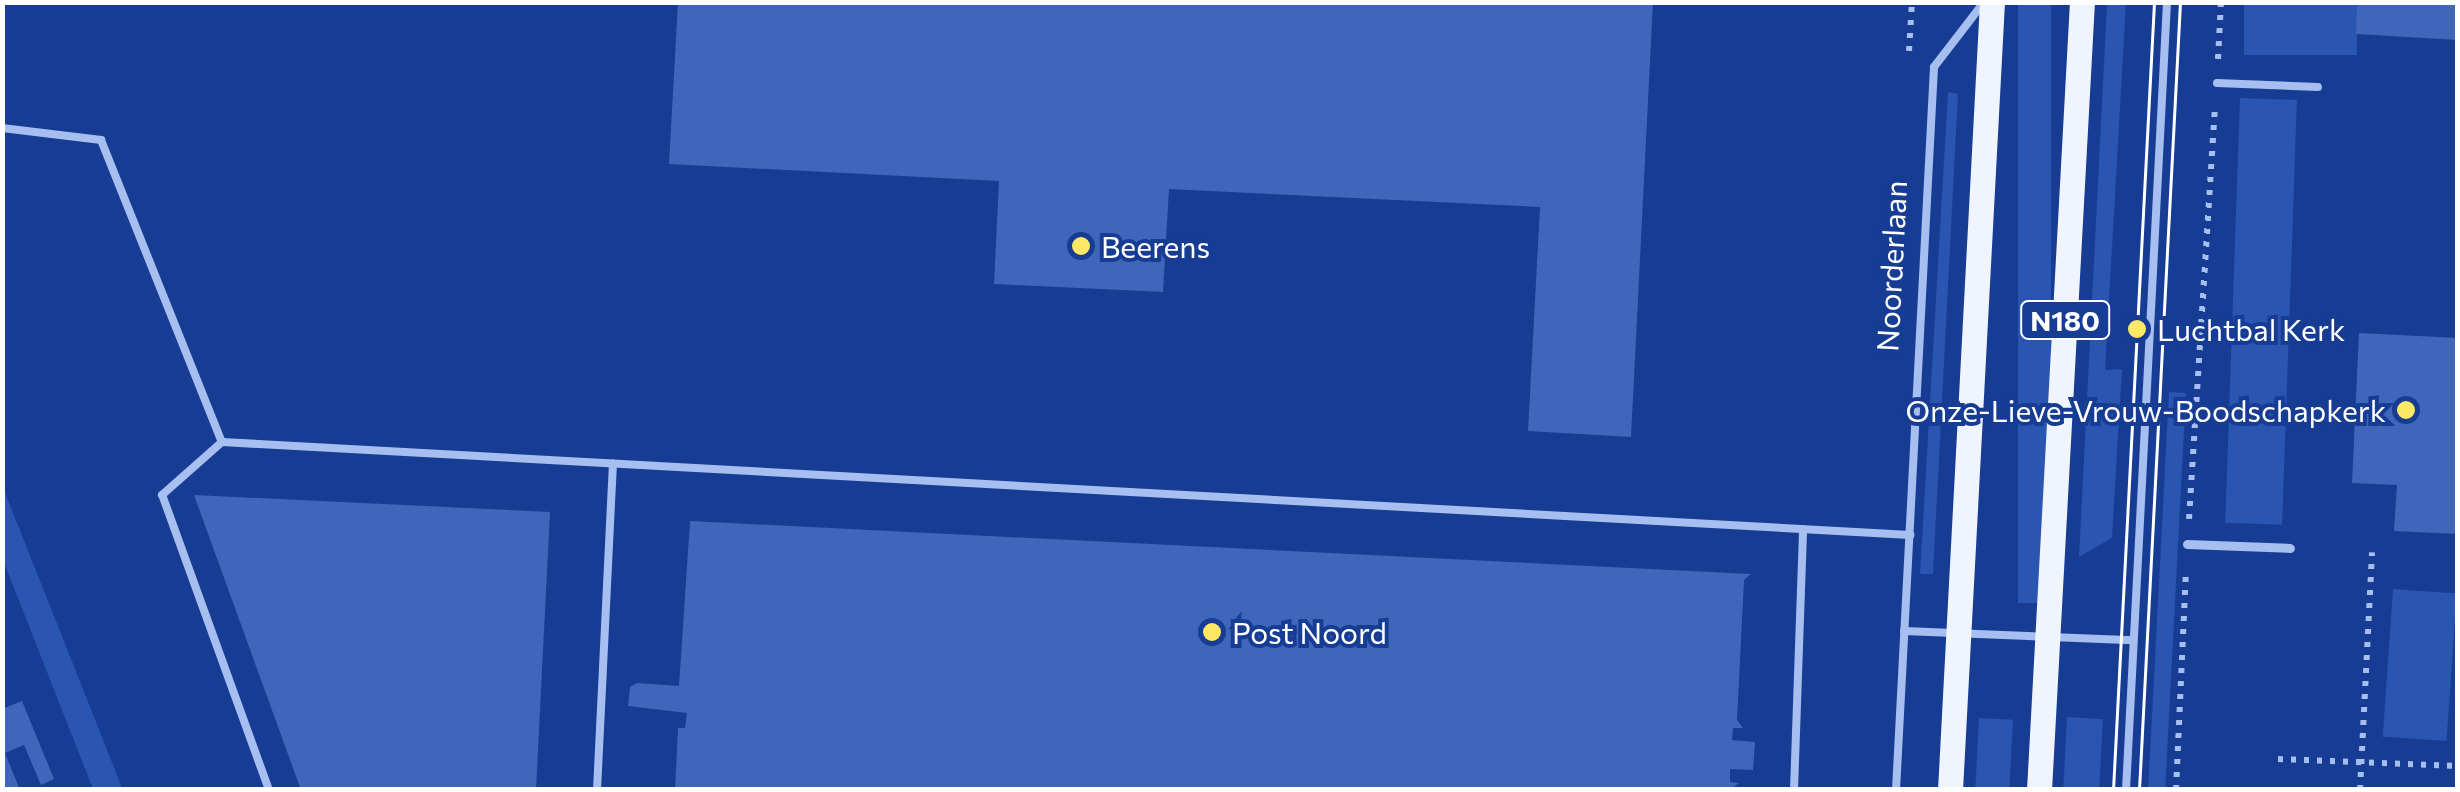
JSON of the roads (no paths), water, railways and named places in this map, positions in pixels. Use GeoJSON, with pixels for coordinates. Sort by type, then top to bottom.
{"type":"FeatureCollection","features":[{"type":"Feature","properties":{"kind":"main road","name":"Noorderlaan"},"geometry":{"type":"LineString","coordinates":[[1950,790],[1988,2]]}},
{"type":"Feature","properties":{"kind":"main road","name":"N180"},"geometry":{"type":"LineString","coordinates":[[2039,790],[2082,2]]}},
{"type":"Feature","properties":{"kind":"street"},"geometry":{"type":"LineString","coordinates":[[2187,544],[2290,548]]}},
{"type":"Feature","properties":{"kind":"lane","name":"Noorderlaan"},"geometry":{"type":"LineString","coordinates":[[1896,790],[1934,67],[1988,2]]}},
{"type":"Feature","properties":{"kind":"lane"},"geometry":{"type":"LineString","coordinates":[[2126,790],[2167,2]]}},
{"type":"Feature","properties":{"kind":"lane"},"geometry":{"type":"LineString","coordinates":[[2217,84],[2318,87]]}},
{"type":"Feature","properties":{"kind":"lane"},"geometry":{"type":"LineString","coordinates":[[2,128],[101,140],[222,442]]}},
{"type":"Feature","properties":{"kind":"lane"},"geometry":{"type":"LineString","coordinates":[[269,790],[162,495],[222,442],[1910,535]]}},
{"type":"Feature","properties":{"kind":"lane"},"geometry":{"type":"LineString","coordinates":[[598,790],[613,463]]}},
{"type":"Feature","properties":{"kind":"lane"},"geometry":{"type":"LineString","coordinates":[[1794,790],[1804,529]]}},
{"type":"Feature","properties":{"kind":"lane"},"geometry":{"type":"LineString","coordinates":[[1904,631],[2133,640]]}},
{"type":"Feature","properties":{"kind":"tram line"},"geometry":{"type":"LineString","coordinates":[[2113,790],[2154,2]]}},
{"type":"Feature","properties":{"kind":"tram line"},"geometry":{"type":"LineString","coordinates":[[2139,790],[2180,2]]}},
{"type":"Feature","properties":{"kind":"place","name":"Beerens"},"geometry":{"type":"Point","coordinates":[1081,246]}},
{"type":"Feature","properties":{"kind":"place","name":"Luchtbal Kerk"},"geometry":{"type":"Point","coordinates":[2137,329]}},
{"type":"Feature","properties":{"kind":"place","name":"Onze-Lieve-Vrouw-Boodschapkerk"},"geometry":{"type":"Point","coordinates":[2406,410]}},
{"type":"Feature","properties":{"kind":"place","name":"Post Noord"},"geometry":{"type":"Point","coordinates":[1212,632]}}]}
